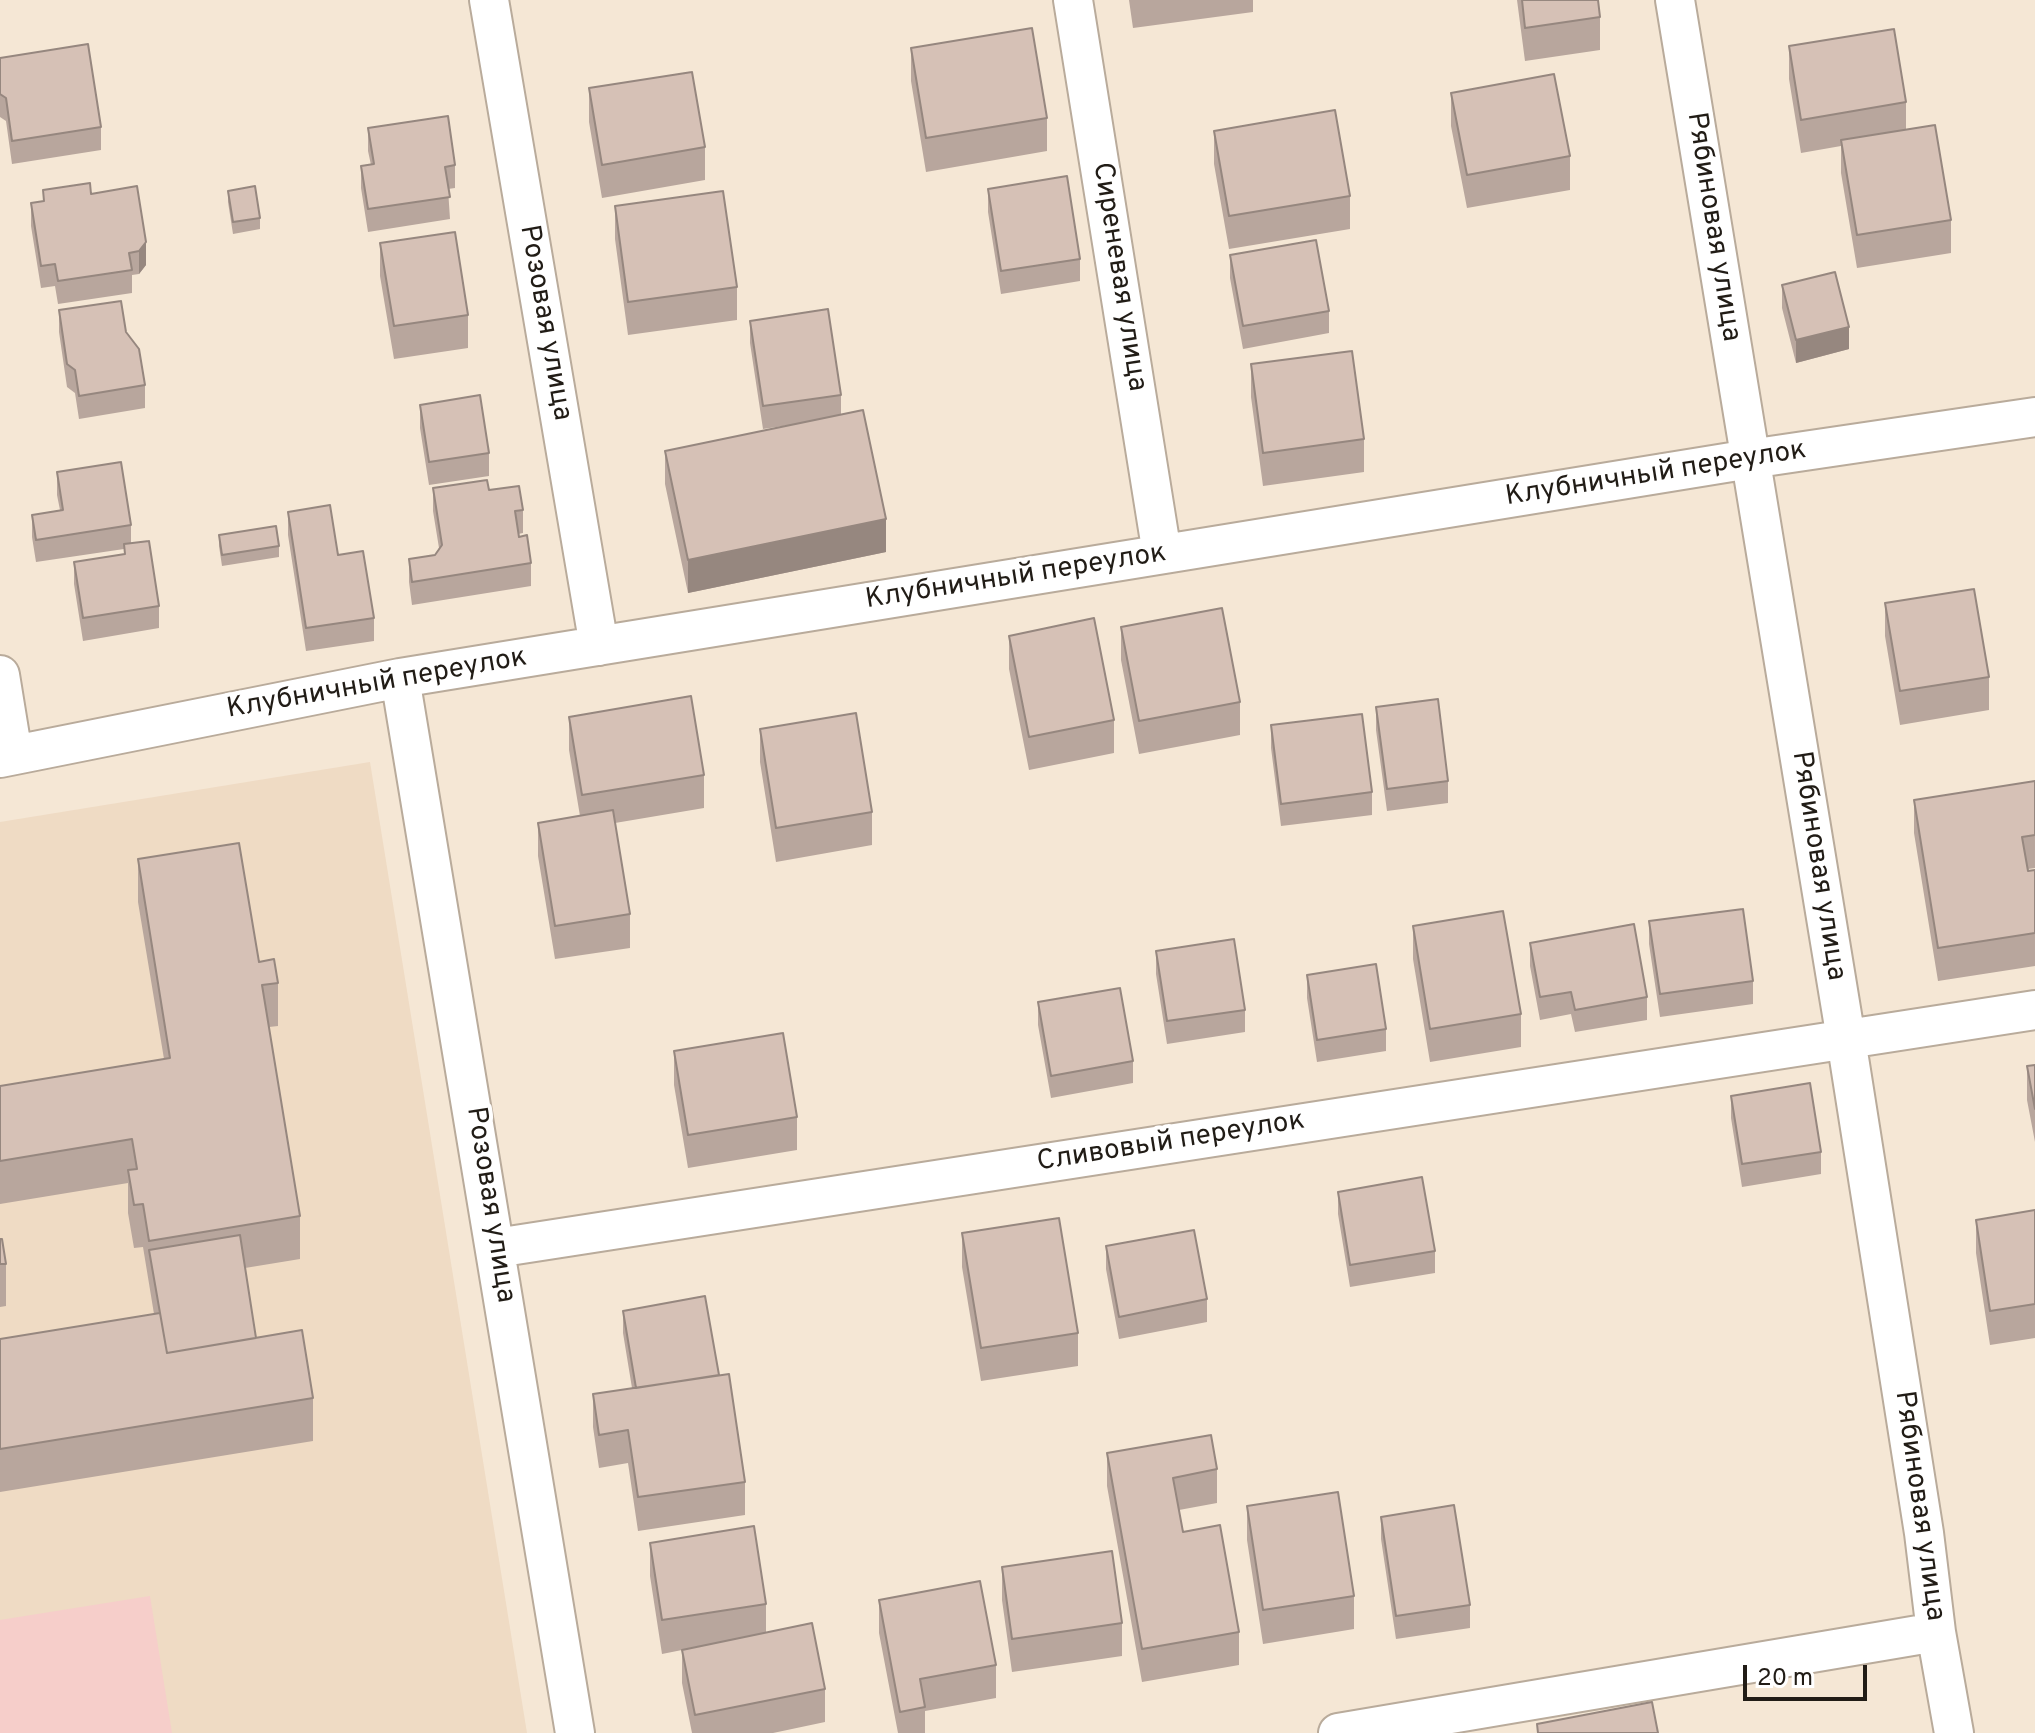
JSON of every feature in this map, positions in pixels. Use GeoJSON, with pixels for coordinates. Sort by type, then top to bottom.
{"type":"FeatureCollection","features":[{"type":"Feature","properties":{"kind":"street","name":"Розовая улица"},"geometry":{"type":"LineString","coordinates":[[489,0],[599,646]]}},
{"type":"Feature","properties":{"kind":"street","name":"Сиреневая улица"},"geometry":{"type":"LineString","coordinates":[[1073,0],[1162,554]]}},
{"type":"Feature","properties":{"kind":"street","name":"Рябиновая улица"},"geometry":{"type":"LineString","coordinates":[[1675,0],[1846,1039],[1954,1733]]}},
{"type":"Feature","properties":{"kind":"street","name":"Клубничный переулок"},"geometry":{"type":"LineString","coordinates":[[6,756],[400,678],[1750,459],[2035,417]]}},
{"type":"Feature","properties":{"kind":"street"},"geometry":{"type":"LineString","coordinates":[[0,675],[6,756]]}},
{"type":"Feature","properties":{"kind":"street","name":"Розовая улица"},"geometry":{"type":"LineString","coordinates":[[400,678],[575,1733]]}},
{"type":"Feature","properties":{"kind":"street","name":"Сливовый переулок"},"geometry":{"type":"LineString","coordinates":[[496,1248],[2035,1010]]}},
{"type":"Feature","properties":{"kind":"street"},"geometry":{"type":"LineString","coordinates":[[1338,1733],[1936,1632]]}},
{"type":"Feature","properties":{"kind":"shaded area"},"geometry":{"type":"Polygon","coordinates":[[[370,762],[527,1733],[0,1733],[0,822],[370,762]]]}},
{"type":"Feature","properties":{"kind":"shaded area"},"geometry":{"type":"Polygon","coordinates":[[[150,1596],[172,1733],[0,1733],[0,1620],[150,1596]]]}},
{"type":"Feature","properties":{"kind":"building"},"geometry":{"type":"Polygon","coordinates":[[[1522,0],[1598,0],[1600,17],[1525,28],[1522,0]]]}},
{"type":"Feature","properties":{"kind":"building"},"geometry":{"type":"Polygon","coordinates":[[[1032,28],[1047,118],[926,138],[911,48],[1032,28]]]}},
{"type":"Feature","properties":{"kind":"building"},"geometry":{"type":"Polygon","coordinates":[[[1894,29],[1906,102],[1801,120],[1789,46],[1894,29]]]}},
{"type":"Feature","properties":{"kind":"building"},"geometry":{"type":"Polygon","coordinates":[[[88,44],[101,127],[12,141],[6,98],[0,94],[0,58],[88,44]]]}},
{"type":"Feature","properties":{"kind":"building"},"geometry":{"type":"Polygon","coordinates":[[[692,72],[705,147],[602,165],[589,88],[692,72]]]}},
{"type":"Feature","properties":{"kind":"building"},"geometry":{"type":"Polygon","coordinates":[[[1554,74],[1570,156],[1467,175],[1451,93],[1554,74]]]}},
{"type":"Feature","properties":{"kind":"building"},"geometry":{"type":"Polygon","coordinates":[[[1335,110],[1350,196],[1229,216],[1214,131],[1335,110]]]}},
{"type":"Feature","properties":{"kind":"building"},"geometry":{"type":"Polygon","coordinates":[[[448,116],[455,165],[445,167],[450,197],[368,209],[361,166],[374,164],[368,128],[448,116]]]}},
{"type":"Feature","properties":{"kind":"building"},"geometry":{"type":"Polygon","coordinates":[[[1935,125],[1951,220],[1857,235],[1841,140],[1935,125]]]}},
{"type":"Feature","properties":{"kind":"building"},"geometry":{"type":"Polygon","coordinates":[[[1067,176],[1080,259],[1001,271],[988,189],[1067,176]]]}},
{"type":"Feature","properties":{"kind":"building"},"geometry":{"type":"Polygon","coordinates":[[[90,183],[91,194],[137,186],[146,242],[139,251],[129,253],[132,270],[58,281],[55,264],[41,266],[31,203],[44,201],[43,190],[90,183]]]}},
{"type":"Feature","properties":{"kind":"building"},"geometry":{"type":"Polygon","coordinates":[[[255,186],[260,218],[233,222],[228,191],[255,186]]]}},
{"type":"Feature","properties":{"kind":"building"},"geometry":{"type":"Polygon","coordinates":[[[723,191],[737,287],[628,302],[615,206],[723,191]]]}},
{"type":"Feature","properties":{"kind":"building"},"geometry":{"type":"Polygon","coordinates":[[[455,232],[468,315],[394,326],[380,243],[455,232]]]}},
{"type":"Feature","properties":{"kind":"building"},"geometry":{"type":"Polygon","coordinates":[[[1316,240],[1329,311],[1243,326],[1230,255],[1316,240]]]}},
{"type":"Feature","properties":{"kind":"building"},"geometry":{"type":"Polygon","coordinates":[[[1835,272],[1849,327],[1796,340],[1782,285],[1835,272]]]}},
{"type":"Feature","properties":{"kind":"building"},"geometry":{"type":"Polygon","coordinates":[[[121,301],[126,332],[139,349],[145,385],[79,396],[75,370],[67,364],[59,310],[121,301]]]}},
{"type":"Feature","properties":{"kind":"building"},"geometry":{"type":"Polygon","coordinates":[[[828,309],[841,395],[763,406],[750,321],[828,309]]]}},
{"type":"Feature","properties":{"kind":"building"},"geometry":{"type":"Polygon","coordinates":[[[1352,351],[1364,439],[1263,453],[1251,364],[1352,351]]]}},
{"type":"Feature","properties":{"kind":"building"},"geometry":{"type":"Polygon","coordinates":[[[480,395],[489,453],[429,462],[420,405],[480,395]]]}},
{"type":"Feature","properties":{"kind":"building"},"geometry":{"type":"Polygon","coordinates":[[[863,410],[886,519],[688,560],[665,451],[863,410]]]}},
{"type":"Feature","properties":{"kind":"building"},"geometry":{"type":"Polygon","coordinates":[[[121,462],[131,525],[36,540],[32,515],[63,510],[57,472],[121,462]]]}},
{"type":"Feature","properties":{"kind":"building"},"geometry":{"type":"Polygon","coordinates":[[[487,480],[489,490],[519,486],[523,510],[515,511],[519,537],[527,535],[531,563],[412,582],[409,559],[435,555],[442,545],[433,488],[487,480]]]}},
{"type":"Feature","properties":{"kind":"building"},"geometry":{"type":"Polygon","coordinates":[[[330,505],[338,555],[363,551],[374,618],[306,628],[288,512],[330,505]]]}},
{"type":"Feature","properties":{"kind":"building"},"geometry":{"type":"Polygon","coordinates":[[[276,526],[279,546],[222,555],[219,535],[276,526]]]}},
{"type":"Feature","properties":{"kind":"building"},"geometry":{"type":"Polygon","coordinates":[[[149,541],[159,606],[83,618],[74,562],[125,554],[124,544],[149,541]]]}},
{"type":"Feature","properties":{"kind":"building"},"geometry":{"type":"Polygon","coordinates":[[[1974,589],[1989,677],[1900,691],[1885,603],[1974,589]]]}},
{"type":"Feature","properties":{"kind":"building"},"geometry":{"type":"Polygon","coordinates":[[[1222,608],[1240,702],[1139,721],[1121,627],[1222,608]]]}},
{"type":"Feature","properties":{"kind":"building"},"geometry":{"type":"Polygon","coordinates":[[[1094,618],[1114,720],[1029,737],[1009,636],[1094,618]]]}},
{"type":"Feature","properties":{"kind":"building"},"geometry":{"type":"Polygon","coordinates":[[[691,696],[704,775],[582,795],[569,717],[691,696]]]}},
{"type":"Feature","properties":{"kind":"building"},"geometry":{"type":"Polygon","coordinates":[[[1438,699],[1448,781],[1387,789],[1376,707],[1438,699]]]}},
{"type":"Feature","properties":{"kind":"building"},"geometry":{"type":"Polygon","coordinates":[[[856,713],[872,812],[776,828],[760,729],[856,713]]]}},
{"type":"Feature","properties":{"kind":"building"},"geometry":{"type":"Polygon","coordinates":[[[1362,714],[1372,792],[1281,804],[1271,725],[1362,714]]]}},
{"type":"Feature","properties":{"kind":"building"},"geometry":{"type":"Polygon","coordinates":[[[2035,781],[2035,835],[2022,837],[2028,871],[2035,870],[2035,933],[1938,948],[1914,800],[2035,781]]]}},
{"type":"Feature","properties":{"kind":"building"},"geometry":{"type":"Polygon","coordinates":[[[613,810],[630,914],[555,926],[538,823],[613,810]]]}},
{"type":"Feature","properties":{"kind":"building"},"geometry":{"type":"Polygon","coordinates":[[[239,843],[259,962],[274,959],[278,983],[262,985],[300,1216],[149,1241],[143,1204],[134,1205],[128,1170],[137,1169],[132,1139],[0,1161],[0,1086],[170,1058],[138,859],[239,843]]]}},
{"type":"Feature","properties":{"kind":"building"},"geometry":{"type":"Polygon","coordinates":[[[1743,909],[1753,981],[1660,994],[1649,921],[1743,909]]]}},
{"type":"Feature","properties":{"kind":"building"},"geometry":{"type":"Polygon","coordinates":[[[1503,911],[1521,1014],[1430,1029],[1413,926],[1503,911]]]}},
{"type":"Feature","properties":{"kind":"building"},"geometry":{"type":"Polygon","coordinates":[[[1634,924],[1647,997],[1575,1010],[1571,992],[1540,997],[1530,943],[1634,924]]]}},
{"type":"Feature","properties":{"kind":"building"},"geometry":{"type":"Polygon","coordinates":[[[1234,939],[1245,1010],[1167,1021],[1156,951],[1234,939]]]}},
{"type":"Feature","properties":{"kind":"building"},"geometry":{"type":"Polygon","coordinates":[[[1376,964],[1386,1029],[1317,1040],[1307,975],[1376,964]]]}},
{"type":"Feature","properties":{"kind":"building"},"geometry":{"type":"Polygon","coordinates":[[[1120,988],[1133,1061],[1051,1076],[1038,1002],[1120,988]]]}},
{"type":"Feature","properties":{"kind":"building"},"geometry":{"type":"Polygon","coordinates":[[[783,1033],[797,1117],[688,1135],[674,1051],[783,1033]]]}},
{"type":"Feature","properties":{"kind":"building"},"geometry":{"type":"Polygon","coordinates":[[[2035,1065],[2035,1109],[2027,1066],[2035,1065]]]}},
{"type":"Feature","properties":{"kind":"building"},"geometry":{"type":"Polygon","coordinates":[[[1810,1083],[1821,1152],[1742,1164],[1731,1096],[1810,1083]]]}},
{"type":"Feature","properties":{"kind":"building"},"geometry":{"type":"Polygon","coordinates":[[[1422,1177],[1435,1251],[1350,1265],[1338,1192],[1422,1177]]]}},
{"type":"Feature","properties":{"kind":"building"},"geometry":{"type":"Polygon","coordinates":[[[2035,1210],[2035,1304],[1990,1311],[1976,1220],[2035,1210]]]}},
{"type":"Feature","properties":{"kind":"building"},"geometry":{"type":"Polygon","coordinates":[[[1059,1218],[1078,1333],[981,1348],[962,1233],[1059,1218]]]}},
{"type":"Feature","properties":{"kind":"building"},"geometry":{"type":"Polygon","coordinates":[[[1194,1230],[1207,1299],[1119,1317],[1106,1246],[1194,1230]]]}},
{"type":"Feature","properties":{"kind":"building"},"geometry":{"type":"Polygon","coordinates":[[[240,1235],[256,1338],[167,1353],[149,1250],[240,1235]]]}},
{"type":"Feature","properties":{"kind":"building"},"geometry":{"type":"Polygon","coordinates":[[[2,1239],[6,1264],[0,1264],[2,1239]]]}},
{"type":"Feature","properties":{"kind":"building"},"geometry":{"type":"Polygon","coordinates":[[[705,1296],[719,1375],[636,1388],[623,1311],[705,1296]]]}},
{"type":"Feature","properties":{"kind":"building"},"geometry":{"type":"Polygon","coordinates":[[[160,1313],[167,1353],[302,1330],[313,1398],[0,1449],[0,1339],[160,1313]]]}},
{"type":"Feature","properties":{"kind":"building"},"geometry":{"type":"Polygon","coordinates":[[[729,1374],[745,1482],[638,1497],[628,1430],[599,1435],[593,1394],[729,1374]]]}},
{"type":"Feature","properties":{"kind":"building"},"geometry":{"type":"Polygon","coordinates":[[[1211,1435],[1217,1469],[1173,1478],[1183,1532],[1220,1525],[1239,1632],[1142,1649],[1107,1453],[1211,1435]]]}},
{"type":"Feature","properties":{"kind":"building"},"geometry":{"type":"Polygon","coordinates":[[[1338,1492],[1354,1596],[1263,1610],[1247,1506],[1338,1492]]]}},
{"type":"Feature","properties":{"kind":"building"},"geometry":{"type":"Polygon","coordinates":[[[1454,1505],[1470,1605],[1396,1616],[1381,1517],[1454,1505]]]}},
{"type":"Feature","properties":{"kind":"building"},"geometry":{"type":"Polygon","coordinates":[[[754,1526],[766,1604],[662,1620],[650,1543],[754,1526]]]}},
{"type":"Feature","properties":{"kind":"building"},"geometry":{"type":"Polygon","coordinates":[[[1112,1551],[1122,1623],[1012,1639],[1002,1567],[1112,1551]]]}},
{"type":"Feature","properties":{"kind":"building"},"geometry":{"type":"Polygon","coordinates":[[[980,1581],[996,1665],[920,1679],[925,1707],[900,1712],[879,1600],[980,1581]]]}},
{"type":"Feature","properties":{"kind":"building"},"geometry":{"type":"Polygon","coordinates":[[[812,1623],[825,1689],[695,1715],[682,1650],[812,1623]]]}},
{"type":"Feature","properties":{"kind":"building"},"geometry":{"type":"Polygon","coordinates":[[[1652,1702],[1658,1733],[1538,1733],[1537,1724],[1652,1702]]]}}]}
